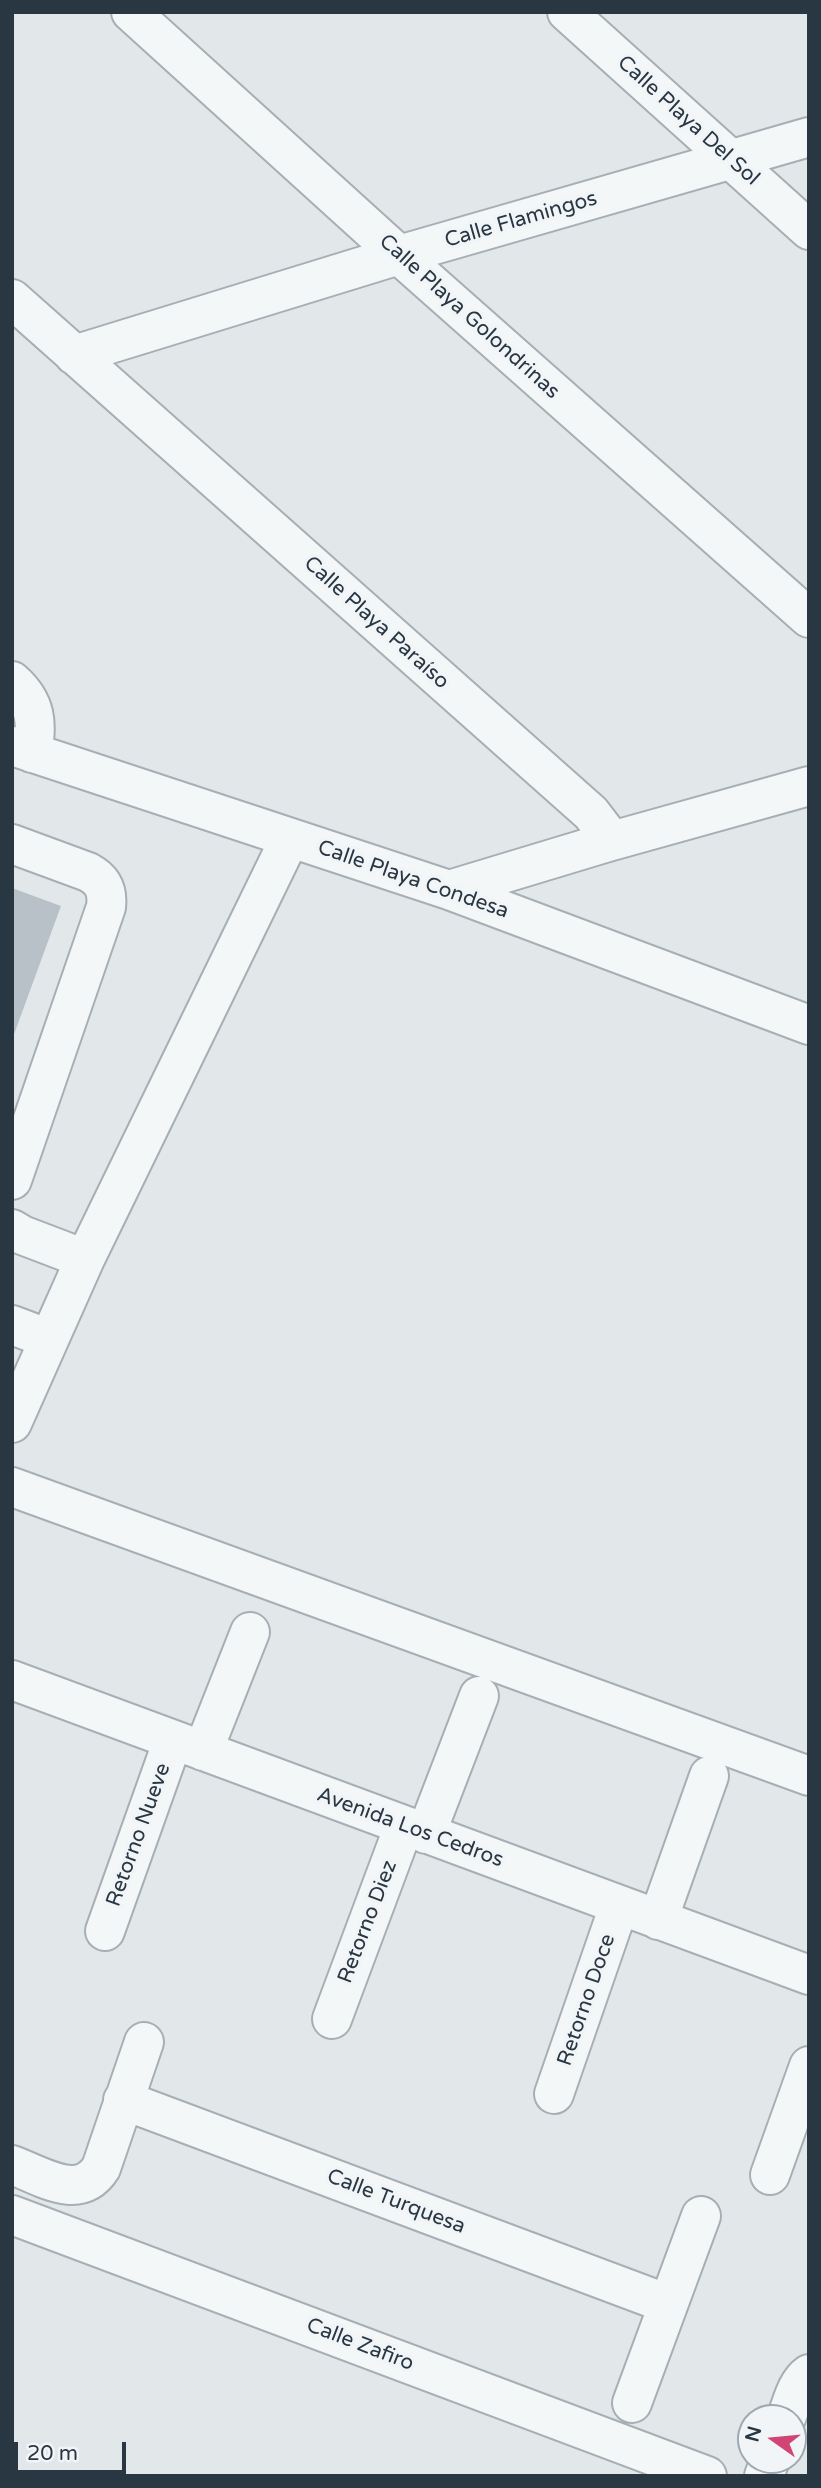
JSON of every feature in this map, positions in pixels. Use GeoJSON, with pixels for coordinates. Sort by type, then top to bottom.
{"type":"FeatureCollection","features":[{"type":"Feature","properties":{"kind":"street","name":"Calle Playa Golondrinas"},"geometry":{"type":"LineString","coordinates":[[131,12],[399,255],[809,618]]}},
{"type":"Feature","properties":{"kind":"street","name":"Calle Playa Del Sol"},"geometry":{"type":"LineString","coordinates":[[567,12],[809,230]]}},
{"type":"Feature","properties":{"kind":"street","name":"Calle Flamingos"},"geometry":{"type":"LineString","coordinates":[[74,355],[399,255],[809,137]]}},
{"type":"Feature","properties":{"kind":"street","name":"Calle Playa Paraíso"},"geometry":{"type":"LineString","coordinates":[[12,299],[591,813],[604,830],[608,842]]}},
{"type":"Feature","properties":{"kind":"street"},"geometry":{"type":"LineString","coordinates":[[12,681],[30,704],[36,720],[22,749]]}},
{"type":"Feature","properties":{"kind":"street","name":"Calle Playa Condesa"},"geometry":{"type":"LineString","coordinates":[[22,749],[449,890],[809,1025]]}},
{"type":"Feature","properties":{"kind":"street"},"geometry":{"type":"LineString","coordinates":[[449,890],[809,786]]}},
{"type":"Feature","properties":{"kind":"street"},"geometry":{"type":"LineString","coordinates":[[12,1423],[85,1259],[290,838]]}},
{"type":"Feature","properties":{"kind":"street"},"geometry":{"type":"LineString","coordinates":[[12,845],[98,877],[107,897],[106,907],[12,1180]]}},
{"type":"Feature","properties":{"kind":"street"},"geometry":{"type":"LineString","coordinates":[[12,1229],[85,1259]]}},
{"type":"Feature","properties":{"kind":"street"},"geometry":{"type":"LineString","coordinates":[[12,1325],[49,1339]]}},
{"type":"Feature","properties":{"kind":"street"},"geometry":{"type":"LineString","coordinates":[[12,1487],[809,1776]]}},
{"type":"Feature","properties":{"kind":"street","name":"Retorno Nueve"},"geometry":{"type":"LineString","coordinates":[[105,1931],[188,1745],[250,1632]]}},
{"type":"Feature","properties":{"kind":"street","name":"Avenida Los Cedros"},"geometry":{"type":"LineString","coordinates":[[12,1680],[809,1975]]}},
{"type":"Feature","properties":{"kind":"street","name":"Retorno Diez"},"geometry":{"type":"LineString","coordinates":[[332,2019],[415,1830],[479,1696]]}},
{"type":"Feature","properties":{"kind":"street"},"geometry":{"type":"LineString","coordinates":[[657,1920],[709,1776]]}},
{"type":"Feature","properties":{"kind":"street","name":"Retorno Doce"},"geometry":{"type":"LineString","coordinates":[[554,2094],[620,1906]]}},
{"type":"Feature","properties":{"kind":"street"},"geometry":{"type":"LineString","coordinates":[[12,2165],[65,2185],[86,2184],[95,2177],[101,2168],[144,2042]]}},
{"type":"Feature","properties":{"kind":"street"},"geometry":{"type":"LineString","coordinates":[[770,2175],[809,2066]]}},
{"type":"Feature","properties":{"kind":"street","name":"Calle Turquesa"},"geometry":{"type":"LineString","coordinates":[[123,2100],[668,2305]]}},
{"type":"Feature","properties":{"kind":"street","name":"Calle Zafiro"},"geometry":{"type":"LineString","coordinates":[[12,2215],[707,2476]]}},
{"type":"Feature","properties":{"kind":"street"},"geometry":{"type":"LineString","coordinates":[[632,2403],[701,2216]]}},
{"type":"Feature","properties":{"kind":"street"},"geometry":{"type":"LineString","coordinates":[[792,2404],[803,2378],[809,2374]]}},
{"type":"Feature","properties":{"kind":"building"},"geometry":{"type":"Polygon","coordinates":[[[12,888],[61,906],[13,1037],[12,1037],[12,888]]]}}]}
